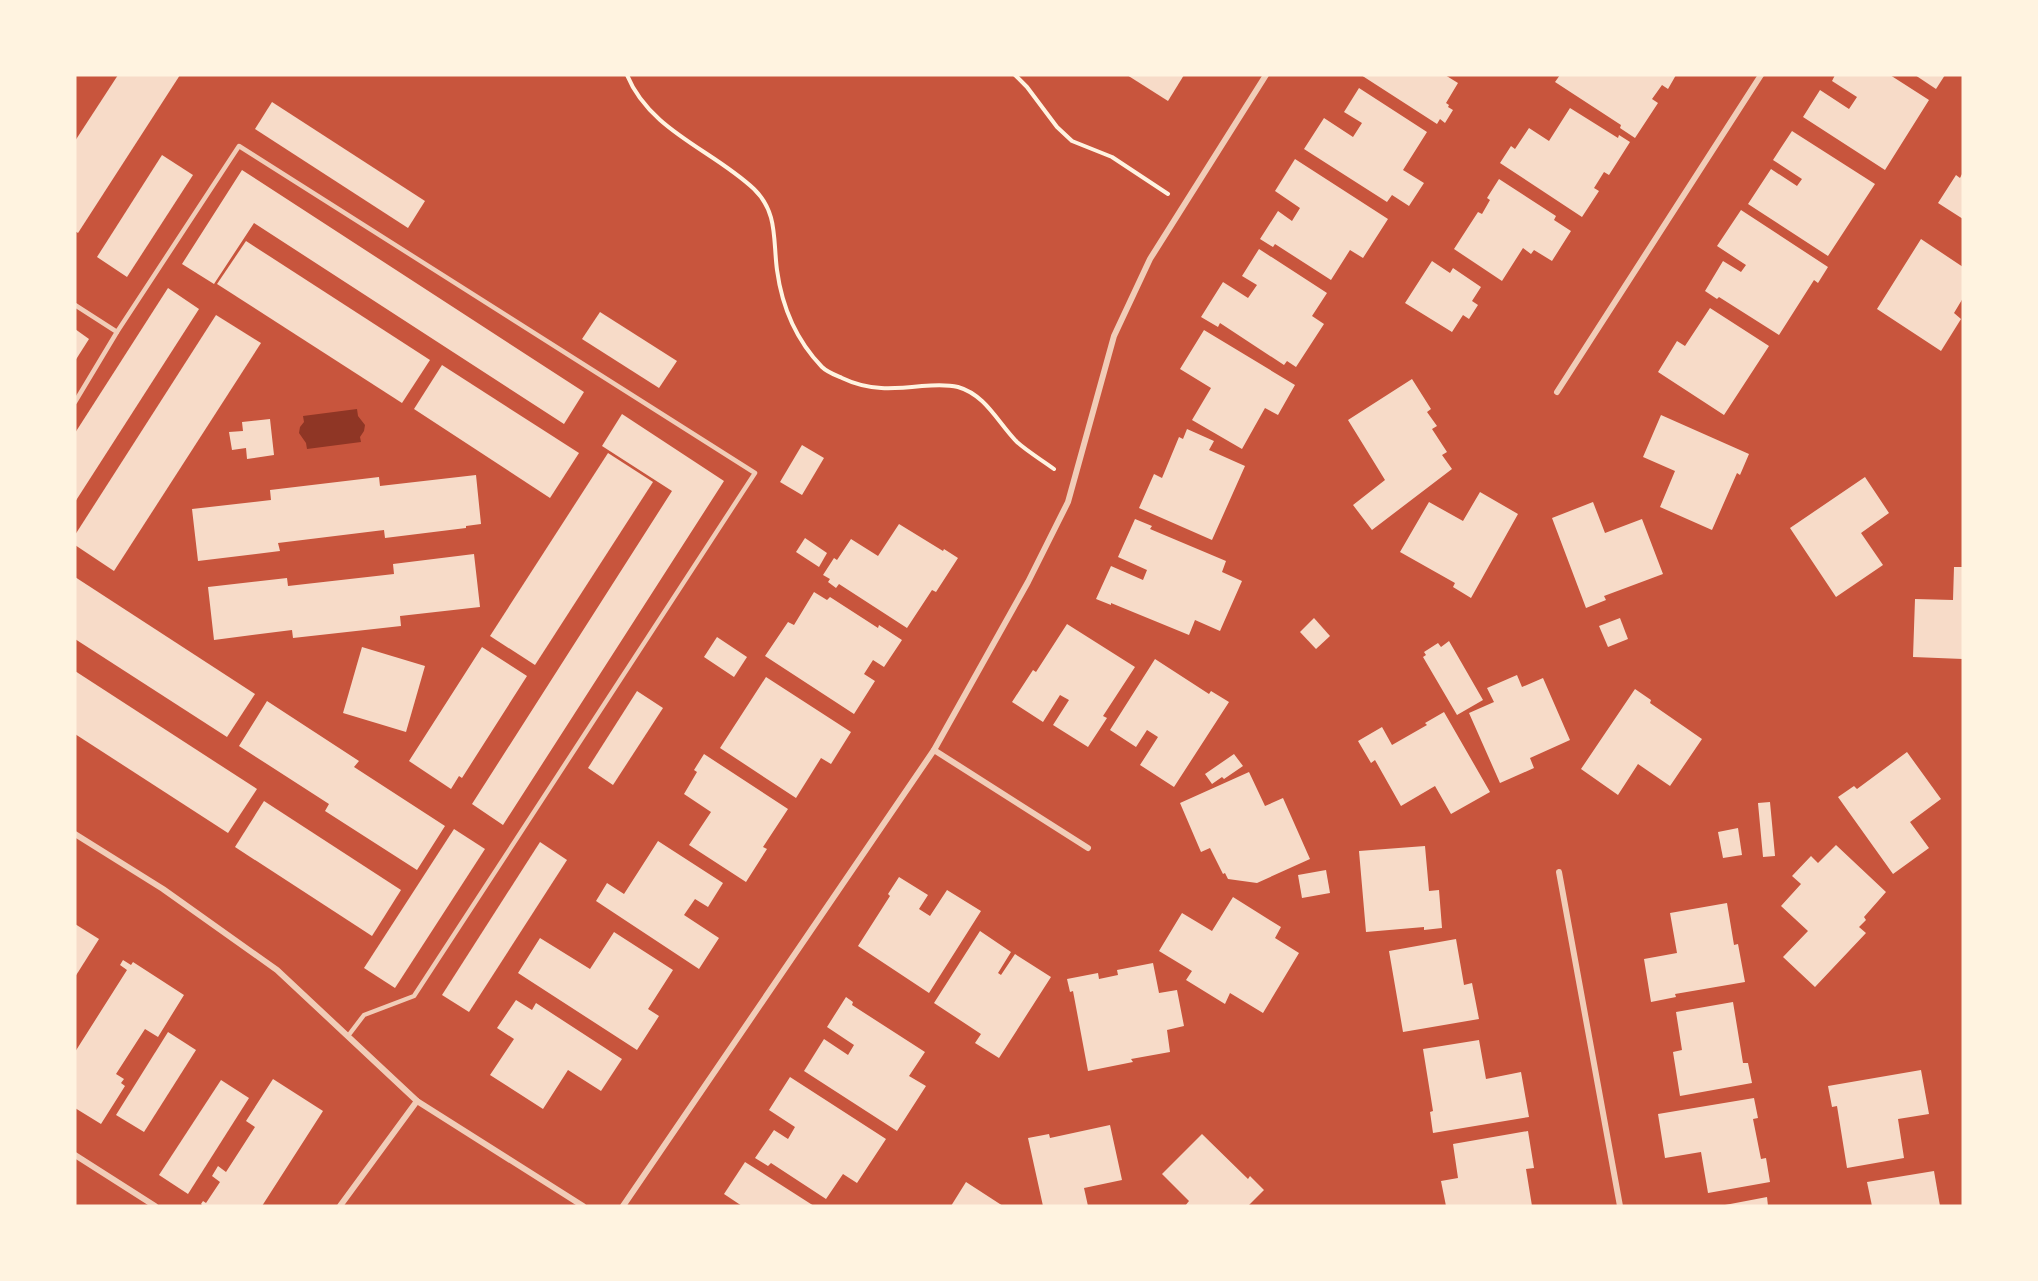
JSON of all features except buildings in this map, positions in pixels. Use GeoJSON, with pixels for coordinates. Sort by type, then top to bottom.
{"type":"FeatureCollection","features":[{"type":"Feature","properties":{"kind":"street"},"geometry":{"type":"LineString","coordinates":[[623,1206],[934,750],[1028,582],[1068,502],[1114,336],[1150,259],[1266,75]]}},
{"type":"Feature","properties":{"kind":"street"},"geometry":{"type":"LineString","coordinates":[[1557,392],[1761,75]]}},
{"type":"Feature","properties":{"kind":"street"},"geometry":{"type":"LineString","coordinates":[[934,750],[1088,848]]}},
{"type":"Feature","properties":{"kind":"street"},"geometry":{"type":"LineString","coordinates":[[75,834],[163,889],[277,970],[417,1101],[582,1206]]}},
{"type":"Feature","properties":{"kind":"street"},"geometry":{"type":"LineString","coordinates":[[1559,872],[1620,1206]]}},
{"type":"Feature","properties":{"kind":"street"},"geometry":{"type":"LineString","coordinates":[[340,1206],[417,1101]]}},
{"type":"Feature","properties":{"kind":"street"},"geometry":{"type":"LineString","coordinates":[[75,1155],[155,1206]]}},
{"type":"Feature","properties":{"kind":"lane"},"geometry":{"type":"LineString","coordinates":[[75,402],[117,332],[239,146],[755,473],[414,996],[364,1015],[348,1036]]}},
{"type":"Feature","properties":{"kind":"lane"},"geometry":{"type":"LineString","coordinates":[[75,305],[117,332]]}},
{"type":"Feature","properties":{"kind":"path"},"geometry":{"type":"LineString","coordinates":[[627,75],[649,110],[673,132],[740,178],[767,204],[774,222],[777,269],[784,303],[795,332],[805,348],[824,369],[856,385],[883,390],[940,385],[958,387],[969,392],[992,411],[1018,442],[1074,483]]}},
{"type":"Feature","properties":{"kind":"path"},"geometry":{"type":"LineString","coordinates":[[1015,75],[1057,127],[1072,141],[1112,157],[1184,205]]}},
{"type":"Feature","properties":{"kind":"shaded area"},"geometry":{"type":"Polygon","coordinates":[[[357,409],[358,416],[365,425],[360,437],[361,442],[307,449],[299,433],[304,422],[303,416],[357,409]]]}}]}
